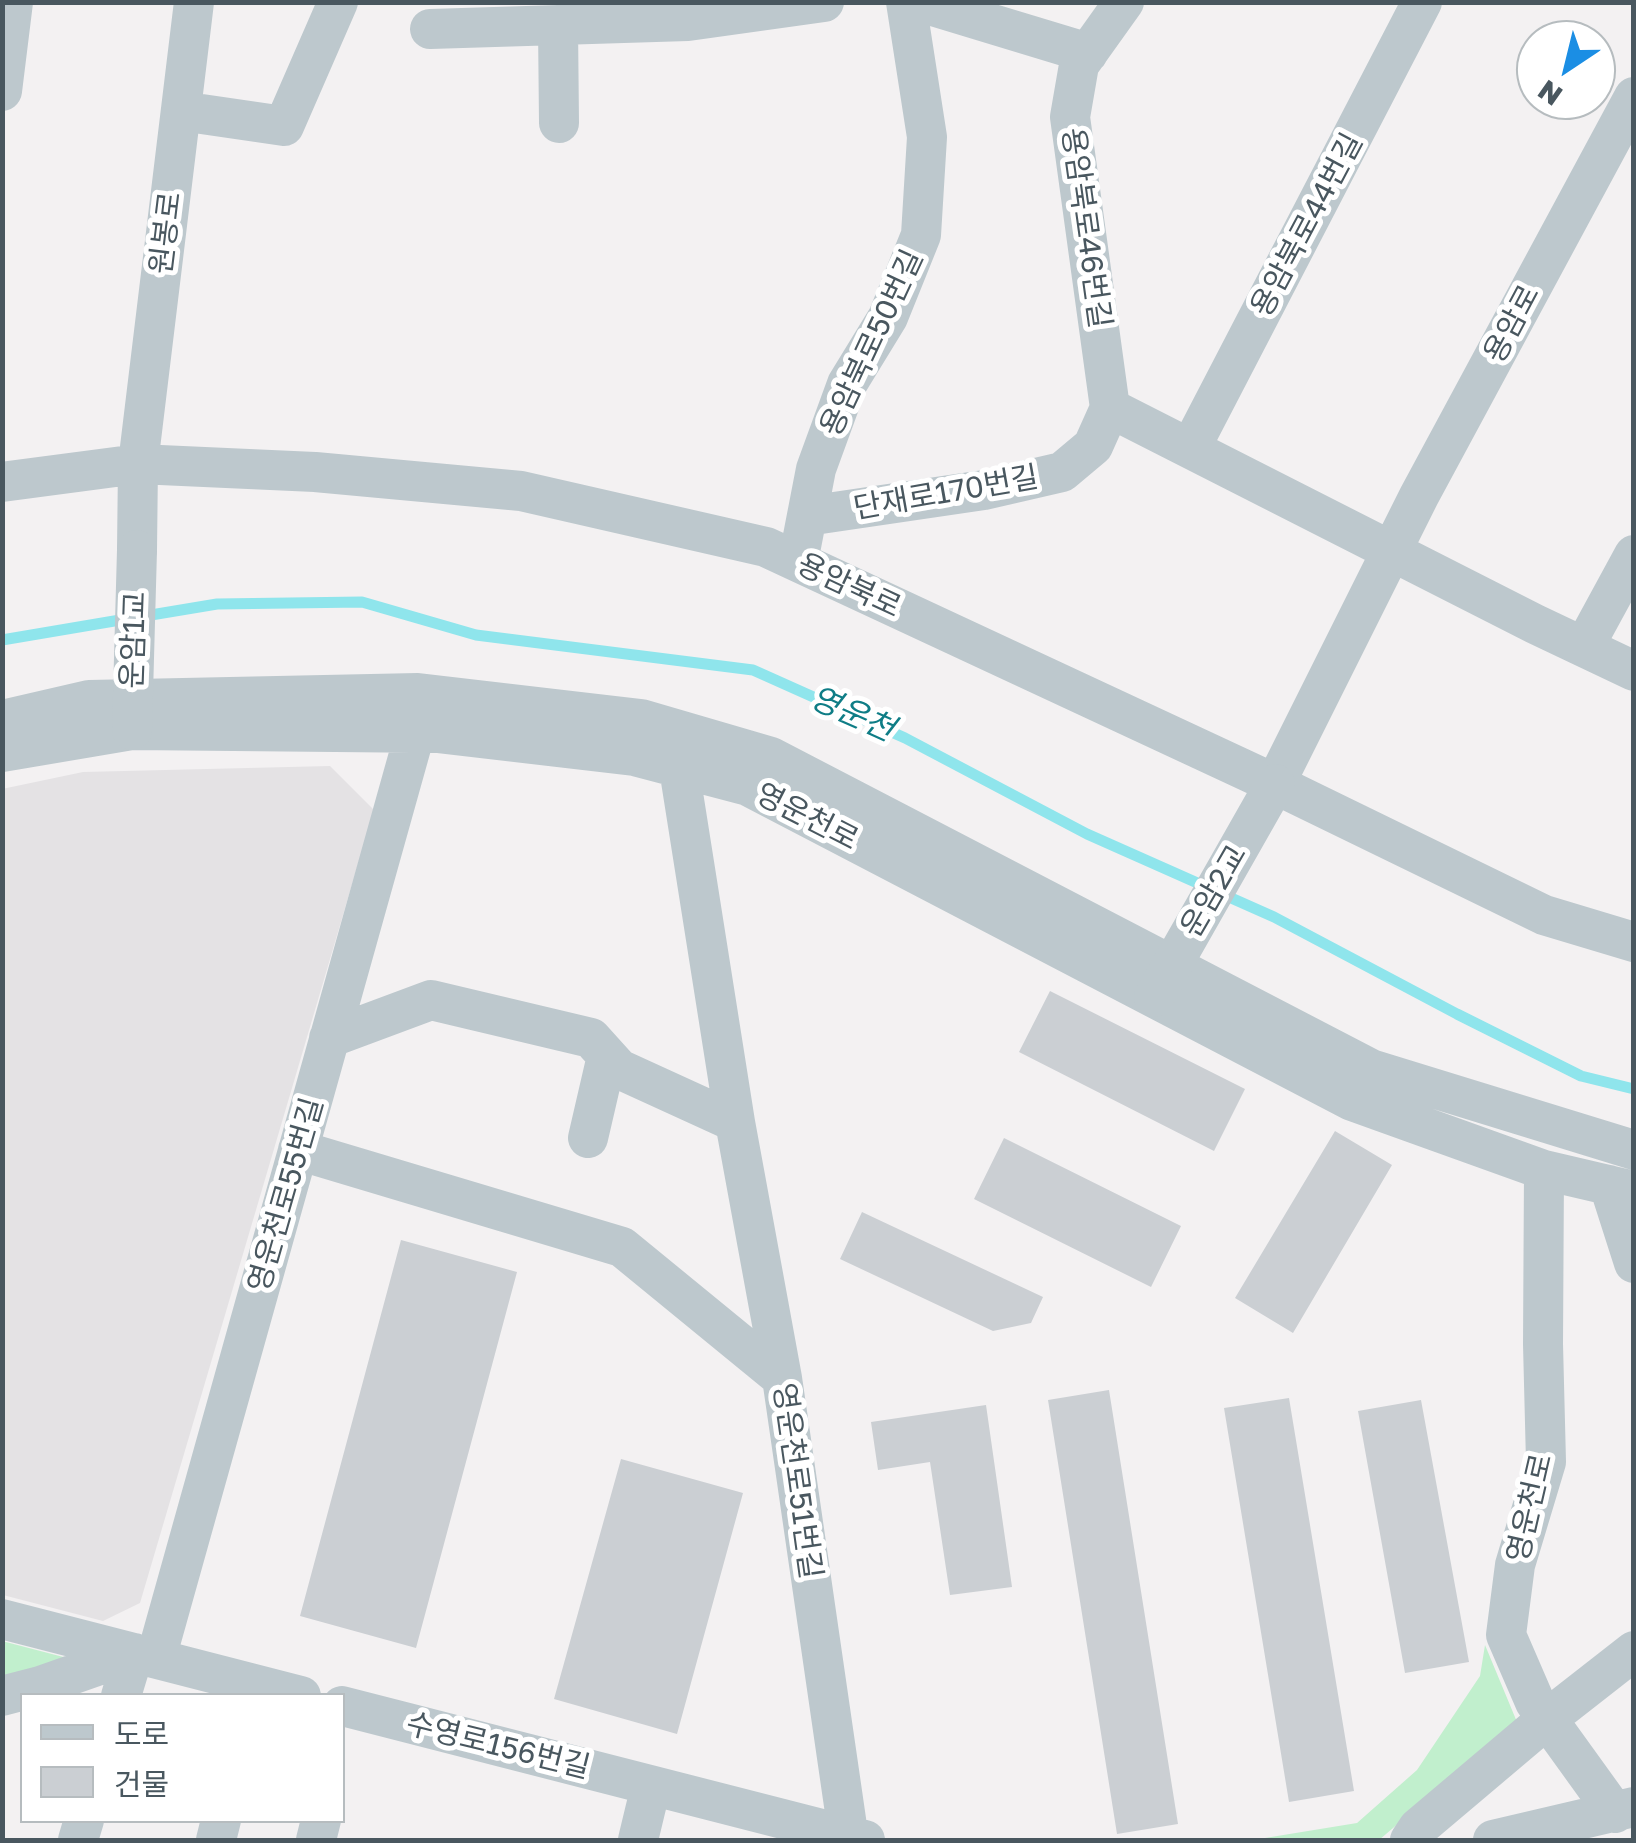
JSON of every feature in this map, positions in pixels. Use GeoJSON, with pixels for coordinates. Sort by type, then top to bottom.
{"type":"FeatureCollection","features":[{"type":"Feature","properties":{"kind":"street"},"geometry":{"type":"LineString","coordinates":[[2,91],[13,2]]}},
{"type":"Feature","properties":{"kind":"street","name":"원봉로"},"geometry":{"type":"LineString","coordinates":[[137,550],[138,464],[194,2]]}},
{"type":"Feature","properties":{"kind":"street"},"geometry":{"type":"LineString","coordinates":[[181,111],[284,126],[338,2]]}},
{"type":"Feature","properties":{"kind":"street"},"geometry":{"type":"LineString","coordinates":[[430,29],[688,22],[824,2]]}},
{"type":"Feature","properties":{"kind":"street","name":"용암북로50번길"},"geometry":{"type":"LineString","coordinates":[[798,562],[816,469],[847,384],[888,317],[922,235],[927,136],[906,2]]}},
{"type":"Feature","properties":{"kind":"street"},"geometry":{"type":"LineString","coordinates":[[920,2],[1088,53]]}},
{"type":"Feature","properties":{"kind":"street","name":"용암북로46번길"},"geometry":{"type":"LineString","coordinates":[[1110,408],[1070,117],[1079,65],[1124,2]]}},
{"type":"Feature","properties":{"kind":"street","name":"용암북로44번길"},"geometry":{"type":"LineString","coordinates":[[1191,448],[1422,2]]}},
{"type":"Feature","properties":{"kind":"street"},"geometry":{"type":"LineString","coordinates":[[558,25],[559,124]]}},
{"type":"Feature","properties":{"kind":"street","name":"용암로"},"geometry":{"type":"LineString","coordinates":[[1275,784],[1392,552],[1634,98]]}},
{"type":"Feature","properties":{"kind":"street"},"geometry":{"type":"LineString","coordinates":[[1110,408],[1634,670]]}},
{"type":"Feature","properties":{"kind":"street","name":"단재로170번길"},"geometry":{"type":"LineString","coordinates":[[807,516],[984,490],[1062,472],[1093,446],[1110,408]]}},
{"type":"Feature","properties":{"kind":"street","name":"용암북로"},"geometry":{"type":"LineString","coordinates":[[2,482],[138,464],[315,472],[521,492],[766,547],[1544,914],[1634,942]]}},
{"type":"Feature","properties":{"kind":"street","name":"운암1교"},"geometry":{"type":"LineString","coordinates":[[132,730],[137,550]]}},
{"type":"Feature","properties":{"kind":"street"},"geometry":{"type":"LineString","coordinates":[[1584,647],[1634,555]]}},
{"type":"Feature","properties":{"kind":"street"},"geometry":{"type":"LineString","coordinates":[[2,720],[89,700],[418,693],[641,719],[772,757],[1371,1069],[1634,1150]]}},
{"type":"Feature","properties":{"kind":"street","name":"영운천로"},"geometry":{"type":"LineString","coordinates":[[2,752],[132,730],[437,733],[634,756],[748,786],[1352,1101],[1544,1170],[1621,1188]]}},
{"type":"Feature","properties":{"kind":"street","name":"영운천로55번길"},"geometry":{"type":"LineString","coordinates":[[124,1693],[145,1655],[298,1150],[415,732]]}},
{"type":"Feature","properties":{"kind":"street","name":"영운천로51번길"},"geometry":{"type":"LineString","coordinates":[[679,768],[735,1122],[782,1378],[854,1839]]}},
{"type":"Feature","properties":{"kind":"street","name":"운암2교"},"geometry":{"type":"LineString","coordinates":[[1154,997],[1275,784]]}},
{"type":"Feature","properties":{"kind":"street"},"geometry":{"type":"LineString","coordinates":[[330,1038],[431,1000],[592,1038],[620,1070],[735,1122]]}},
{"type":"Feature","properties":{"kind":"street"},"geometry":{"type":"LineString","coordinates":[[588,1138],[607,1056]]}},
{"type":"Feature","properties":{"kind":"street"},"geometry":{"type":"LineString","coordinates":[[298,1150],[622,1247],[782,1378]]}},
{"type":"Feature","properties":{"kind":"street","name":"영운천로"},"geometry":{"type":"LineString","coordinates":[[1544,1170],[1546,1462],[1515,1565],[1506,1635],[1535,1702],[1624,1810]]}},
{"type":"Feature","properties":{"kind":"street"},"geometry":{"type":"LineString","coordinates":[[1621,1188],[1634,1263]]}},
{"type":"Feature","properties":{"kind":"street"},"geometry":{"type":"LineString","coordinates":[[2,1619],[145,1655],[250,1689],[279,1693]]}},
{"type":"Feature","properties":{"kind":"street"},"geometry":{"type":"LineString","coordinates":[[1410,1840],[1418,1828],[1546,1718],[1634,1651]]}},
{"type":"Feature","properties":{"kind":"street"},"geometry":{"type":"LineString","coordinates":[[2,1696],[145,1655]]}},
{"type":"Feature","properties":{"kind":"street","name":"수영로156번길"},"geometry":{"type":"LineString","coordinates":[[345,1711],[854,1839]]}},
{"type":"Feature","properties":{"kind":"street"},"geometry":{"type":"LineString","coordinates":[[638,1840],[651,1786]]}},
{"type":"Feature","properties":{"kind":"street"},"geometry":{"type":"LineString","coordinates":[[1521,1838],[1624,1810]]}},
{"type":"Feature","properties":{"kind":"shaded area"},"geometry":{"type":"Polygon","coordinates":[[[330,766],[374,810],[140,1603],[103,1621],[3,1595],[2,789],[83,772],[330,766]]]}},
{"type":"Feature","properties":{"kind":"green space"},"geometry":{"type":"Polygon","coordinates":[[[2,1641],[71,1659],[3,1685],[2,1641]]]}},
{"type":"Feature","properties":{"kind":"green space"},"geometry":{"type":"Polygon","coordinates":[[[1485,1645],[1517,1722],[1379,1840],[1266,1840],[1357,1823],[1417,1770],[1480,1676],[1485,1645]]]}},
{"type":"Feature","properties":{"kind":"building"},"geometry":{"type":"Polygon","coordinates":[[[1050,991],[1245,1089],[1214,1151],[1019,1052],[1050,991]]]}},
{"type":"Feature","properties":{"kind":"building"},"geometry":{"type":"Polygon","coordinates":[[[1335,1131],[1392,1165],[1293,1333],[1235,1298],[1335,1131]]]}},
{"type":"Feature","properties":{"kind":"building"},"geometry":{"type":"Polygon","coordinates":[[[1004,1138],[1181,1226],[1151,1287],[974,1199],[1004,1138]]]}},
{"type":"Feature","properties":{"kind":"building"},"geometry":{"type":"Polygon","coordinates":[[[862,1212],[1043,1297],[1031,1323],[993,1331],[840,1259],[862,1212]]]}},
{"type":"Feature","properties":{"kind":"building"},"geometry":{"type":"Polygon","coordinates":[[[401,1240],[517,1272],[416,1648],[300,1616],[401,1240]]]}},
{"type":"Feature","properties":{"kind":"building"},"geometry":{"type":"Polygon","coordinates":[[[1109,1390],[1178,1824],[1117,1834],[1048,1400],[1109,1390]]]}},
{"type":"Feature","properties":{"kind":"building"},"geometry":{"type":"Polygon","coordinates":[[[1289,1398],[1354,1791],[1289,1802],[1224,1408],[1289,1398]]]}},
{"type":"Feature","properties":{"kind":"building"},"geometry":{"type":"Polygon","coordinates":[[[1421,1400],[1469,1662],[1405,1673],[1358,1411],[1421,1400]]]}},
{"type":"Feature","properties":{"kind":"building"},"geometry":{"type":"Polygon","coordinates":[[[986,1405],[1012,1587],[950,1595],[930,1462],[878,1470],[871,1422],[986,1405]]]}},
{"type":"Feature","properties":{"kind":"building"},"geometry":{"type":"Polygon","coordinates":[[[621,1459],[743,1493],[677,1734],[554,1699],[621,1459]]]}},
{"type":"Feature","properties":{"kind":"waterway","name":"영운천"},"geometry":{"type":"LineString","coordinates":[[145,616],[217,604],[362,602],[476,635],[753,670],[905,738],[1087,834],[1274,917],[1581,1076],[1634,1089]]}},
{"type":"Feature","properties":{"kind":"waterway","name":"영운천"},"geometry":{"type":"LineString","coordinates":[[2,640],[126,619]]}}]}
